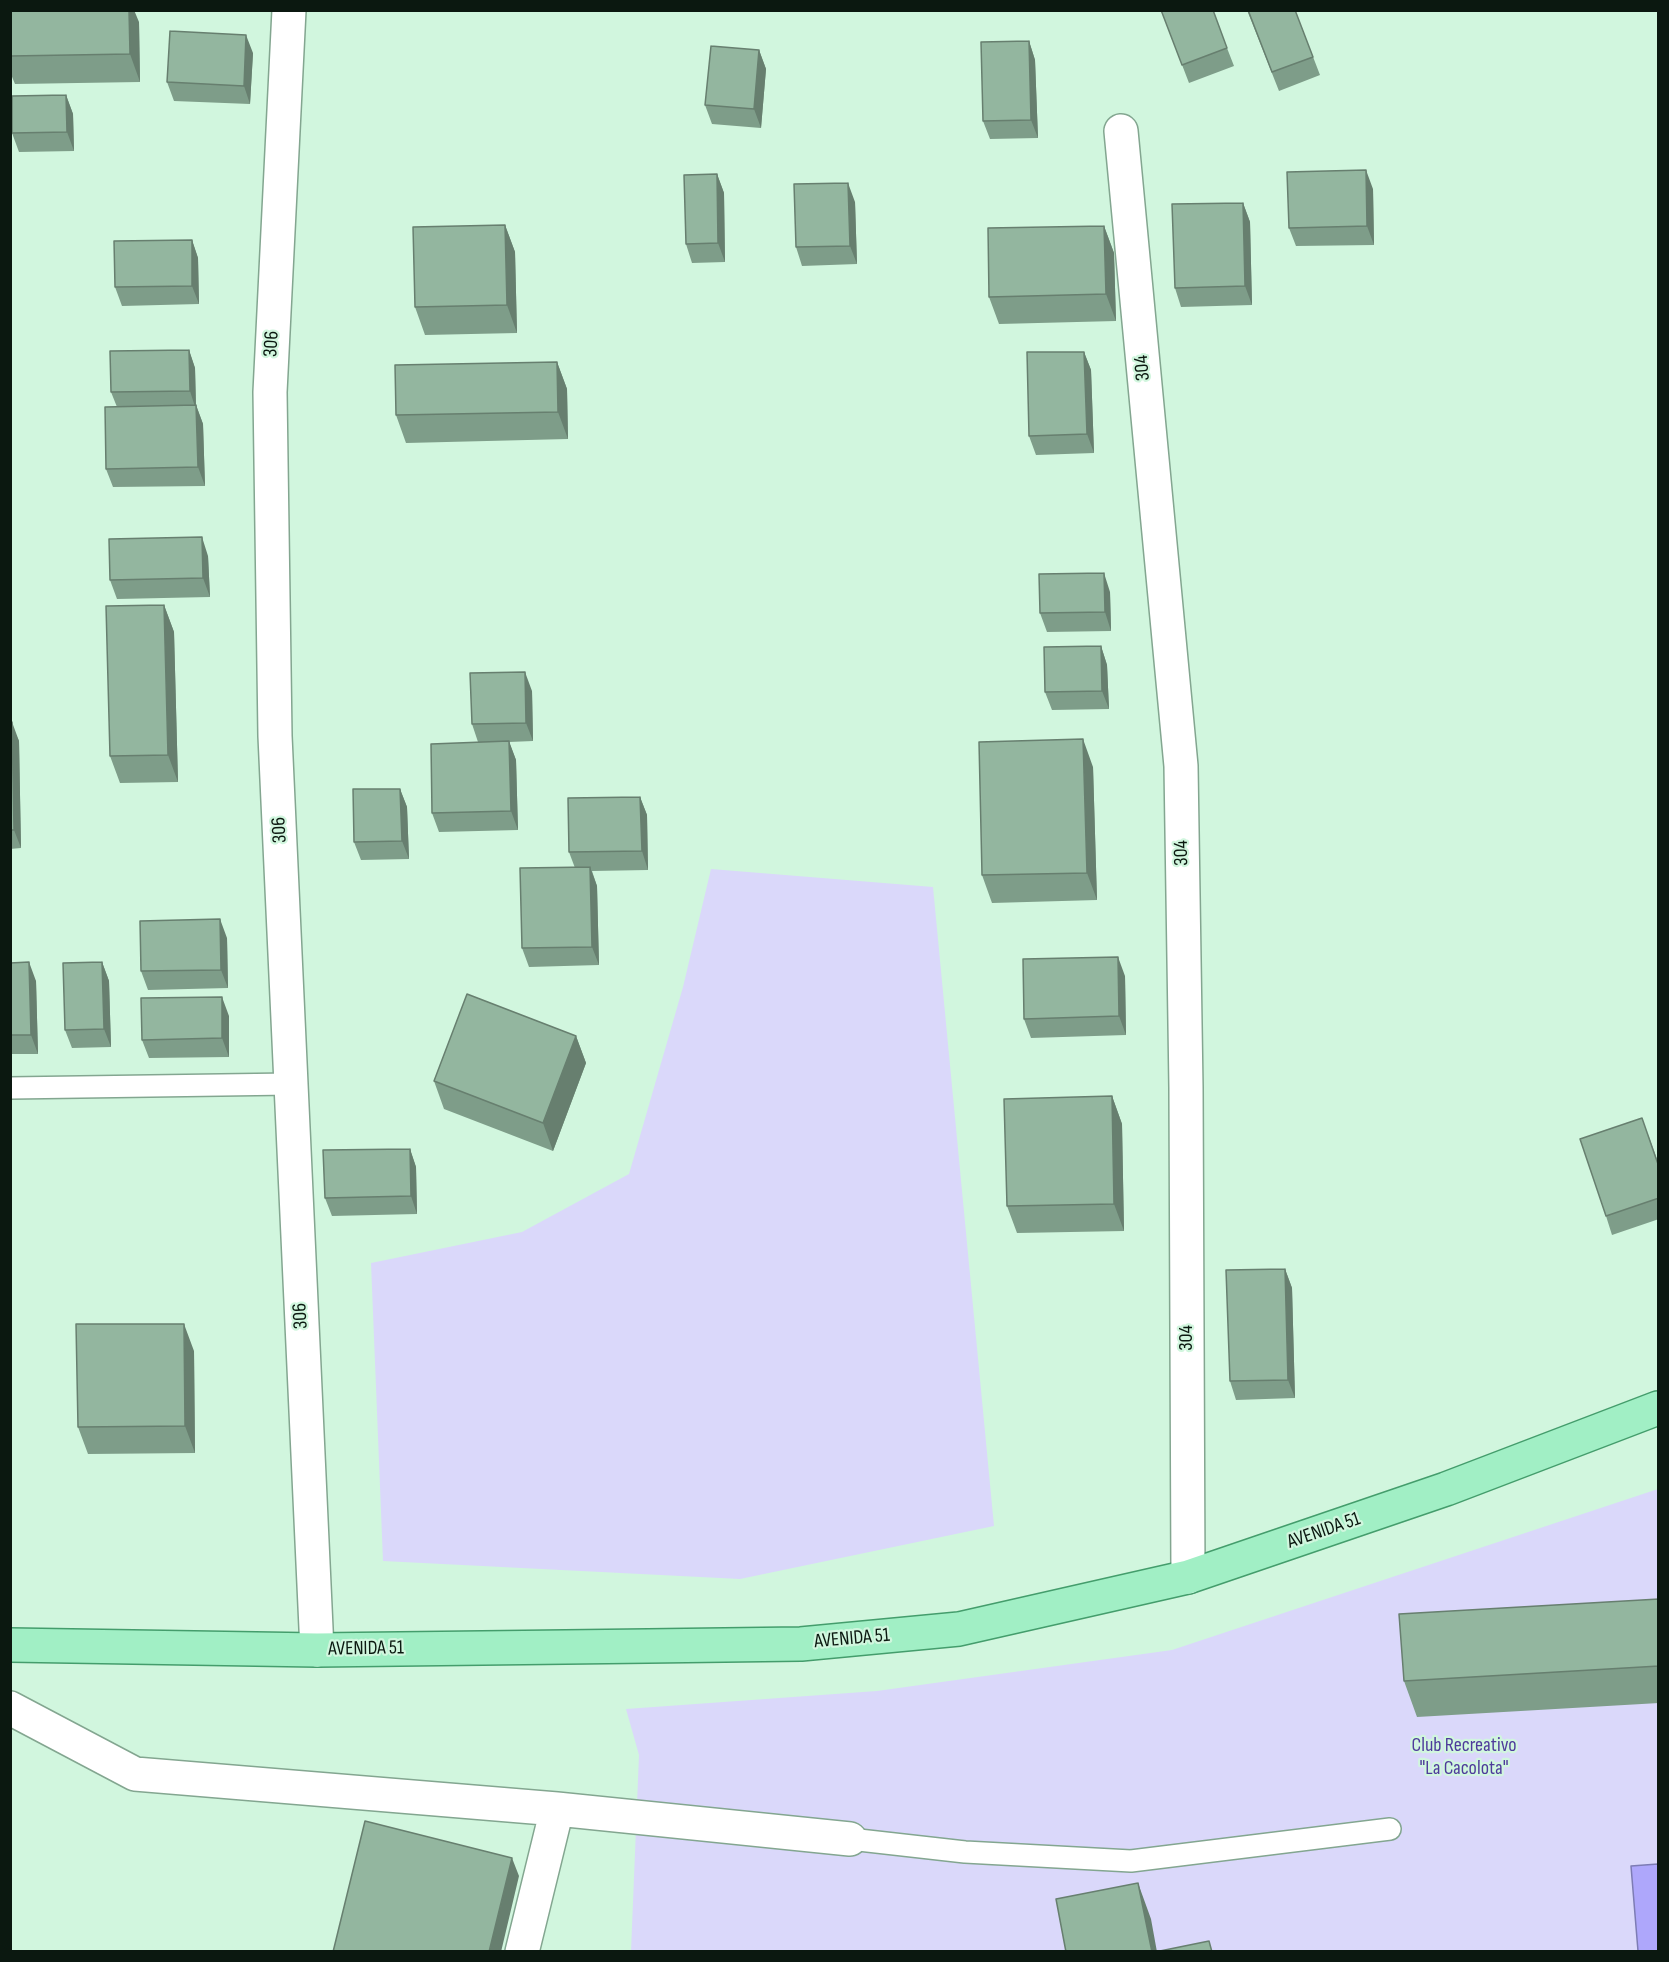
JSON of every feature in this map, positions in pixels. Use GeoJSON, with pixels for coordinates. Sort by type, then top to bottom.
{"type":"FeatureCollection","features":[{"type":"Feature","properties":{"kind":"main road","name":"AVENIDA 51"},"geometry":{"type":"LineString","coordinates":[[10,1645],[317,1650],[801,1644],[959,1629],[1188,1576],[1446,1489],[1659,1408]]}},
{"type":"Feature","properties":{"kind":"street","name":"306"},"geometry":{"type":"LineString","coordinates":[[289,10],[270,392],[275,736],[317,1650]]}},
{"type":"Feature","properties":{"kind":"street","name":"304"},"geometry":{"type":"LineString","coordinates":[[1121,131],[1180,766],[1186,1088],[1188,1576]]}},
{"type":"Feature","properties":{"kind":"street"},"geometry":{"type":"LineString","coordinates":[[10,1708],[135,1774],[557,1809],[850,1839]]}},
{"type":"Feature","properties":{"kind":"street"},"geometry":{"type":"LineString","coordinates":[[522,1952],[557,1809]]}},
{"type":"Feature","properties":{"kind":"lane"},"geometry":{"type":"LineString","coordinates":[[10,1088],[291,1084]]}},
{"type":"Feature","properties":{"kind":"lane"},"geometry":{"type":"LineString","coordinates":[[850,1839],[964,1852],[1131,1861],[1390,1829]]}},
{"type":"Feature","properties":{"kind":"green space"},"geometry":{"type":"Polygon","coordinates":[[[711,869],[933,887],[994,1526],[740,1579],[383,1561],[371,1263],[522,1232],[629,1174],[683,987],[711,869]]]}},
{"type":"Feature","properties":{"kind":"green space","name":"Club Recreativo \"La Cacolota\""},"geometry":{"type":"Polygon","coordinates":[[[1658,1489],[1658,1951],[631,1951],[639,1755],[626,1709],[877,1691],[1172,1650],[1658,1489]]]}},
{"type":"Feature","properties":{"kind":"shaded area"},"geometry":{"type":"Polygon","coordinates":[[[1658,1864],[1658,1951],[1638,1951],[1631,1866],[1658,1864]]]}},
{"type":"Feature","properties":{"kind":"building"},"geometry":{"type":"Polygon","coordinates":[[[10,10],[129,10],[130,54],[10,56],[10,10]]]}},
{"type":"Feature","properties":{"kind":"building"},"geometry":{"type":"Polygon","coordinates":[[[1161,10],[1213,10],[1227,48],[1182,65],[1161,10]]]}},
{"type":"Feature","properties":{"kind":"building"},"geometry":{"type":"Polygon","coordinates":[[[1248,10],[1295,10],[1313,57],[1272,72],[1248,10]]]}},
{"type":"Feature","properties":{"kind":"building"},"geometry":{"type":"Polygon","coordinates":[[[170,31],[246,35],[244,86],[167,82],[170,31]]]}},
{"type":"Feature","properties":{"kind":"building"},"geometry":{"type":"Polygon","coordinates":[[[1029,41],[1031,120],[983,121],[981,42],[1029,41]]]}},
{"type":"Feature","properties":{"kind":"building"},"geometry":{"type":"Polygon","coordinates":[[[711,46],[759,50],[754,109],[705,105],[711,46]]]}},
{"type":"Feature","properties":{"kind":"building"},"geometry":{"type":"Polygon","coordinates":[[[66,95],[67,132],[12,133],[12,96],[66,95]]]}},
{"type":"Feature","properties":{"kind":"building"},"geometry":{"type":"Polygon","coordinates":[[[1366,170],[1367,226],[1289,228],[1287,172],[1366,170]]]}},
{"type":"Feature","properties":{"kind":"building"},"geometry":{"type":"Polygon","coordinates":[[[717,174],[718,243],[686,244],[684,175],[717,174]]]}},
{"type":"Feature","properties":{"kind":"building"},"geometry":{"type":"Polygon","coordinates":[[[848,183],[850,246],[796,247],[794,184],[848,183]]]}},
{"type":"Feature","properties":{"kind":"building"},"geometry":{"type":"Polygon","coordinates":[[[1243,203],[1245,286],[1175,288],[1172,204],[1243,203]]]}},
{"type":"Feature","properties":{"kind":"building"},"geometry":{"type":"Polygon","coordinates":[[[505,225],[507,305],[415,307],[413,227],[505,225]]]}},
{"type":"Feature","properties":{"kind":"building"},"geometry":{"type":"Polygon","coordinates":[[[1104,226],[1106,294],[989,297],[988,228],[1104,226]]]}},
{"type":"Feature","properties":{"kind":"building"},"geometry":{"type":"Polygon","coordinates":[[[192,240],[192,286],[115,287],[114,241],[192,240]]]}},
{"type":"Feature","properties":{"kind":"building"},"geometry":{"type":"Polygon","coordinates":[[[189,350],[190,391],[111,392],[110,351],[189,350]]]}},
{"type":"Feature","properties":{"kind":"building"},"geometry":{"type":"Polygon","coordinates":[[[1027,352],[1084,352],[1087,434],[1029,436],[1027,352]]]}},
{"type":"Feature","properties":{"kind":"building"},"geometry":{"type":"Polygon","coordinates":[[[557,362],[558,412],[396,415],[395,365],[557,362]]]}},
{"type":"Feature","properties":{"kind":"building"},"geometry":{"type":"Polygon","coordinates":[[[196,405],[198,467],[106,469],[105,407],[196,405]]]}},
{"type":"Feature","properties":{"kind":"building"},"geometry":{"type":"Polygon","coordinates":[[[202,537],[203,578],[110,580],[109,539],[202,537]]]}},
{"type":"Feature","properties":{"kind":"building"},"geometry":{"type":"Polygon","coordinates":[[[1104,573],[1105,612],[1040,613],[1039,574],[1104,573]]]}},
{"type":"Feature","properties":{"kind":"building"},"geometry":{"type":"Polygon","coordinates":[[[164,605],[168,755],[110,756],[106,606],[164,605]]]}},
{"type":"Feature","properties":{"kind":"building"},"geometry":{"type":"Polygon","coordinates":[[[1101,646],[1102,691],[1045,692],[1044,647],[1101,646]]]}},
{"type":"Feature","properties":{"kind":"building"},"geometry":{"type":"Polygon","coordinates":[[[525,672],[526,723],[472,724],[470,673],[525,672]]]}},
{"type":"Feature","properties":{"kind":"building"},"geometry":{"type":"Polygon","coordinates":[[[12,722],[14,830],[10,830],[10,723],[12,722]]]}},
{"type":"Feature","properties":{"kind":"building"},"geometry":{"type":"Polygon","coordinates":[[[1083,739],[1087,873],[982,875],[979,742],[1083,739]]]}},
{"type":"Feature","properties":{"kind":"building"},"geometry":{"type":"Polygon","coordinates":[[[509,741],[511,811],[432,813],[431,744],[509,741]]]}},
{"type":"Feature","properties":{"kind":"building"},"geometry":{"type":"Polygon","coordinates":[[[353,789],[400,789],[402,841],[354,842],[353,789]]]}},
{"type":"Feature","properties":{"kind":"building"},"geometry":{"type":"Polygon","coordinates":[[[640,797],[642,851],[569,852],[568,798],[640,797]]]}},
{"type":"Feature","properties":{"kind":"building"},"geometry":{"type":"Polygon","coordinates":[[[590,867],[592,947],[522,948],[520,868],[590,867]]]}},
{"type":"Feature","properties":{"kind":"building"},"geometry":{"type":"Polygon","coordinates":[[[220,919],[221,970],[141,971],[140,921],[220,919]]]}},
{"type":"Feature","properties":{"kind":"building"},"geometry":{"type":"Polygon","coordinates":[[[1118,957],[1119,1016],[1024,1019],[1023,959],[1118,957]]]}},
{"type":"Feature","properties":{"kind":"building"},"geometry":{"type":"Polygon","coordinates":[[[29,962],[31,1035],[10,1035],[10,963],[29,962]]]}},
{"type":"Feature","properties":{"kind":"building"},"geometry":{"type":"Polygon","coordinates":[[[102,962],[104,1029],[65,1030],[63,963],[102,962]]]}},
{"type":"Feature","properties":{"kind":"building"},"geometry":{"type":"Polygon","coordinates":[[[467,994],[576,1036],[543,1123],[434,1081],[467,994]]]}},
{"type":"Feature","properties":{"kind":"building"},"geometry":{"type":"Polygon","coordinates":[[[222,997],[222,1038],[142,1040],[141,998],[222,997]]]}},
{"type":"Feature","properties":{"kind":"building"},"geometry":{"type":"Polygon","coordinates":[[[1112,1096],[1114,1204],[1007,1206],[1004,1099],[1112,1096]]]}},
{"type":"Feature","properties":{"kind":"building"},"geometry":{"type":"Polygon","coordinates":[[[1642,1118],[1659,1167],[1659,1198],[1606,1216],[1580,1139],[1642,1118]]]}},
{"type":"Feature","properties":{"kind":"building"},"geometry":{"type":"Polygon","coordinates":[[[410,1149],[411,1196],[325,1198],[323,1150],[410,1149]]]}},
{"type":"Feature","properties":{"kind":"building"},"geometry":{"type":"Polygon","coordinates":[[[1285,1269],[1288,1380],[1230,1381],[1226,1270],[1285,1269]]]}},
{"type":"Feature","properties":{"kind":"building"},"geometry":{"type":"Polygon","coordinates":[[[76,1324],[184,1324],[185,1426],[78,1427],[76,1324]]]}},
{"type":"Feature","properties":{"kind":"building"},"geometry":{"type":"Polygon","coordinates":[[[1659,1599],[1659,1666],[1404,1681],[1399,1614],[1659,1599]]]}},
{"type":"Feature","properties":{"kind":"building"},"geometry":{"type":"Polygon","coordinates":[[[365,1821],[512,1858],[489,1952],[333,1952],[365,1821]]]}},
{"type":"Feature","properties":{"kind":"building"},"geometry":{"type":"Polygon","coordinates":[[[1138,1883],[1152,1952],[1066,1952],[1056,1899],[1138,1883]]]}},
{"type":"Feature","properties":{"kind":"building"},"geometry":{"type":"Polygon","coordinates":[[[1209,1941],[1212,1952],[1155,1952],[1209,1941]]]}}]}
